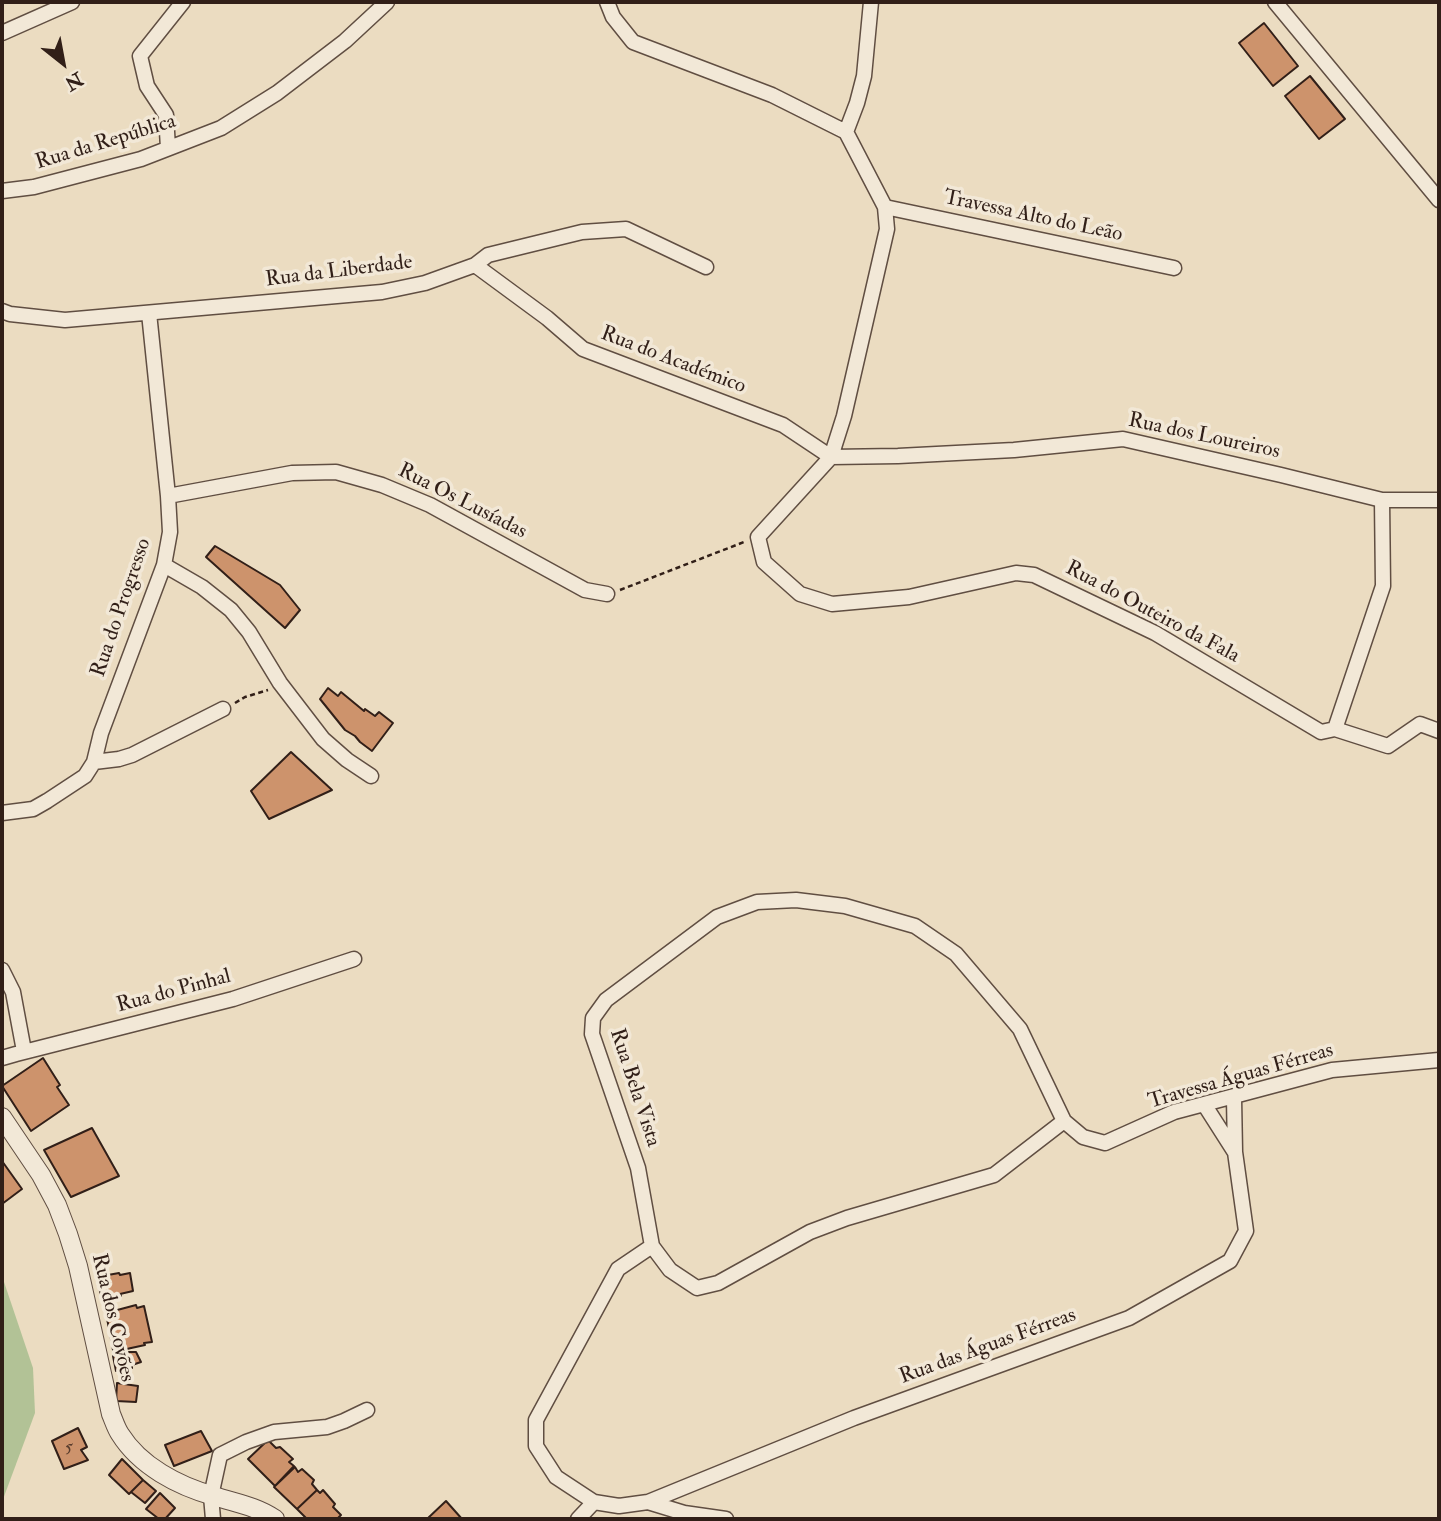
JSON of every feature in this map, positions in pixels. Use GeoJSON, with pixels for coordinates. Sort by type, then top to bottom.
{"type":"FeatureCollection","features":[{"type":"Feature","properties":{"kind":"street"},"geometry":{"type":"LineString","coordinates":[[2,33],[72,2]]}},
{"type":"Feature","properties":{"kind":"street"},"geometry":{"type":"LineString","coordinates":[[168,148],[166,116],[148,86],[140,56],[183,2]]}},
{"type":"Feature","properties":{"kind":"street","name":"Rua da República"},"geometry":{"type":"LineString","coordinates":[[2,191],[34,187],[141,159],[221,128],[277,93],[345,41],[387,2]]}},
{"type":"Feature","properties":{"kind":"street"},"geometry":{"type":"LineString","coordinates":[[607,2],[613,17],[633,42],[772,95],[846,132],[885,207],[887,229],[844,416],[831,457],[758,537]]}},
{"type":"Feature","properties":{"kind":"street"},"geometry":{"type":"LineString","coordinates":[[846,132],[864,76],[872,2]]}},
{"type":"Feature","properties":{"kind":"street"},"geometry":{"type":"LineString","coordinates":[[1275,2],[1439,200]]}},
{"type":"Feature","properties":{"kind":"street","name":"Travessa Alto do Leão"},"geometry":{"type":"LineString","coordinates":[[885,207],[1174,268]]}},
{"type":"Feature","properties":{"kind":"street","name":"Rua da Liberdade"},"geometry":{"type":"LineString","coordinates":[[2,311],[65,320],[382,292],[425,283],[475,265],[488,255],[582,232],[626,229],[706,267]]}},
{"type":"Feature","properties":{"kind":"street","name":"Rua do Académico"},"geometry":{"type":"LineString","coordinates":[[475,265],[547,318],[583,349],[783,425],[831,457]]}},
{"type":"Feature","properties":{"kind":"street","name":"Rua do Progresso"},"geometry":{"type":"LineString","coordinates":[[94,762],[101,733],[164,565],[170,532],[149,313]]}},
{"type":"Feature","properties":{"kind":"street","name":"Rua dos Loureiros"},"geometry":{"type":"LineString","coordinates":[[831,457],[1014,450],[1124,439],[1382,500],[1439,500]]}},
{"type":"Feature","properties":{"kind":"street","name":"Rua Os Lusíadas"},"geometry":{"type":"LineString","coordinates":[[168,496],[292,473],[336,472],[382,485],[430,505],[585,590],[607,594]]}},
{"type":"Feature","properties":{"kind":"street"},"geometry":{"type":"LineString","coordinates":[[1335,729],[1383,586],[1382,500]]}},
{"type":"Feature","properties":{"kind":"street","name":"Rua do Outeiro da Fala"},"geometry":{"type":"LineString","coordinates":[[758,537],[764,562],[800,594],[832,604],[909,597],[1016,573],[1034,575],[1155,634],[1321,732],[1335,729],[1388,746],[1420,724],[1439,732]]}},
{"type":"Feature","properties":{"kind":"street"},"geometry":{"type":"LineString","coordinates":[[164,565],[202,587],[231,610],[249,632],[280,683],[323,739],[371,776]]}},
{"type":"Feature","properties":{"kind":"street"},"geometry":{"type":"LineString","coordinates":[[2,813],[33,809],[85,776],[94,762],[132,755],[223,709]]}},
{"type":"Feature","properties":{"kind":"street","name":"Rua Bela Vista"},"geometry":{"type":"LineString","coordinates":[[652,1246],[638,1168],[592,1034],[593,1018],[606,1000],[717,917],[757,902],[796,900],[845,906],[915,926],[956,954],[1020,1029],[1064,1121]]}},
{"type":"Feature","properties":{"kind":"street","name":"Rua do Pinhal"},"geometry":{"type":"LineString","coordinates":[[2,1058],[233,999],[354,959]]}},
{"type":"Feature","properties":{"kind":"street"},"geometry":{"type":"LineString","coordinates":[[2,970],[13,992],[24,1051]]}},
{"type":"Feature","properties":{"kind":"street","name":"Travessa Águas Férreas"},"geometry":{"type":"LineString","coordinates":[[1064,1121],[1083,1138],[1105,1143],[1174,1112],[1332,1070],[1439,1060]]}},
{"type":"Feature","properties":{"kind":"street","name":"Rua das Águas Férreas"},"geometry":{"type":"LineString","coordinates":[[648,1502],[854,1418],[1129,1318],[1230,1261],[1246,1231],[1235,1152],[1234,1098]]}},
{"type":"Feature","properties":{"kind":"street","name":"Rua das Águas Férreas"},"geometry":{"type":"LineString","coordinates":[[1204,1104],[1235,1152]]}},
{"type":"Feature","properties":{"kind":"street","name":"Rua dos Covões"},"geometry":{"type":"LineString","coordinates":[[2,1117],[41,1175],[68,1234],[78,1266],[111,1414],[119,1433],[136,1454],[165,1476],[211,1496],[257,1508],[275,1519]]}},
{"type":"Feature","properties":{"kind":"street"},"geometry":{"type":"LineString","coordinates":[[726,1519],[684,1513],[648,1502],[619,1506],[594,1502],[556,1477],[536,1446],[536,1420],[618,1269],[652,1246],[670,1270],[697,1288],[718,1283],[810,1232],[847,1218],[993,1175],[1064,1121]]}},
{"type":"Feature","properties":{"kind":"street"},"geometry":{"type":"LineString","coordinates":[[209,1518],[220,1455],[274,1432],[327,1427],[367,1410]]}},
{"type":"Feature","properties":{"kind":"street"},"geometry":{"type":"LineString","coordinates":[[578,1519],[594,1502]]}},
{"type":"Feature","properties":{"kind":"path"},"geometry":{"type":"LineString","coordinates":[[607,594],[758,537]]}},
{"type":"Feature","properties":{"kind":"path"},"geometry":{"type":"LineString","coordinates":[[223,709],[268,691],[280,683]]}},
{"type":"Feature","properties":{"kind":"green space"},"geometry":{"type":"Polygon","coordinates":[[[2,1276],[33,1368],[35,1413],[2,1502],[2,1276]]]}},
{"type":"Feature","properties":{"kind":"building"},"geometry":{"type":"Polygon","coordinates":[[[1264,23],[1298,66],[1273,86],[1239,43],[1264,23]]]}},
{"type":"Feature","properties":{"kind":"building"},"geometry":{"type":"Polygon","coordinates":[[[1310,76],[1345,119],[1319,139],[1285,96],[1310,76]]]}},
{"type":"Feature","properties":{"kind":"building"},"geometry":{"type":"Polygon","coordinates":[[[215,546],[280,585],[300,610],[285,628],[206,557],[215,546]]]}},
{"type":"Feature","properties":{"kind":"building"},"geometry":{"type":"Polygon","coordinates":[[[328,688],[338,696],[341,692],[364,711],[365,709],[375,716],[379,712],[393,723],[372,751],[345,730],[320,699],[328,688]]]}},
{"type":"Feature","properties":{"kind":"building"},"geometry":{"type":"Polygon","coordinates":[[[291,752],[332,790],[269,819],[251,791],[291,752]]]}},
{"type":"Feature","properties":{"kind":"building"},"geometry":{"type":"Polygon","coordinates":[[[43,1058],[69,1105],[31,1131],[2,1086],[43,1058]]]}},
{"type":"Feature","properties":{"kind":"building"},"geometry":{"type":"Polygon","coordinates":[[[92,1128],[119,1176],[71,1197],[44,1150],[92,1128]]]}},
{"type":"Feature","properties":{"kind":"building"},"geometry":{"type":"Polygon","coordinates":[[[2,1161],[22,1189],[2,1204],[2,1161]]]}},
{"type":"Feature","properties":{"kind":"building"},"geometry":{"type":"Polygon","coordinates":[[[130,1273],[133,1291],[102,1300],[97,1277],[130,1273]]]}},
{"type":"Feature","properties":{"kind":"building"},"geometry":{"type":"Polygon","coordinates":[[[136,1305],[137,1308],[144,1306],[152,1342],[113,1350],[106,1313],[136,1305]]]}},
{"type":"Feature","properties":{"kind":"building"},"geometry":{"type":"Polygon","coordinates":[[[136,1352],[141,1362],[132,1365],[132,1368],[116,1371],[113,1356],[136,1352]]]}},
{"type":"Feature","properties":{"kind":"building"},"geometry":{"type":"Polygon","coordinates":[[[117,1383],[138,1386],[136,1402],[116,1401],[117,1383]]]}},
{"type":"Feature","properties":{"kind":"building"},"geometry":{"type":"Polygon","coordinates":[[[78,1428],[87,1447],[81,1450],[88,1460],[64,1469],[52,1441],[78,1428]]]}},
{"type":"Feature","properties":{"kind":"building"},"geometry":{"type":"Polygon","coordinates":[[[201,1431],[212,1451],[174,1466],[165,1445],[201,1431]]]}},
{"type":"Feature","properties":{"kind":"building"},"geometry":{"type":"Polygon","coordinates":[[[268,1440],[293,1459],[289,1462],[294,1466],[275,1486],[248,1459],[268,1440]]]}},
{"type":"Feature","properties":{"kind":"building"},"geometry":{"type":"Polygon","coordinates":[[[122,1459],[143,1480],[129,1494],[109,1475],[122,1459]]]}},
{"type":"Feature","properties":{"kind":"building"},"geometry":{"type":"Polygon","coordinates":[[[295,1467],[298,1472],[302,1469],[314,1480],[312,1484],[317,1490],[297,1509],[274,1487],[295,1467]]]}},
{"type":"Feature","properties":{"kind":"building"},"geometry":{"type":"Polygon","coordinates":[[[143,1480],[156,1491],[145,1503],[131,1492],[143,1480]]]}},
{"type":"Feature","properties":{"kind":"building"},"geometry":{"type":"Polygon","coordinates":[[[317,1490],[320,1493],[323,1490],[335,1504],[333,1507],[341,1515],[337,1519],[307,1519],[297,1509],[317,1490]]]}},
{"type":"Feature","properties":{"kind":"building"},"geometry":{"type":"Polygon","coordinates":[[[160,1493],[175,1508],[165,1519],[159,1519],[146,1509],[160,1493]]]}},
{"type":"Feature","properties":{"kind":"building"},"geometry":{"type":"Polygon","coordinates":[[[446,1501],[462,1519],[427,1519],[446,1501]]]}}]}
